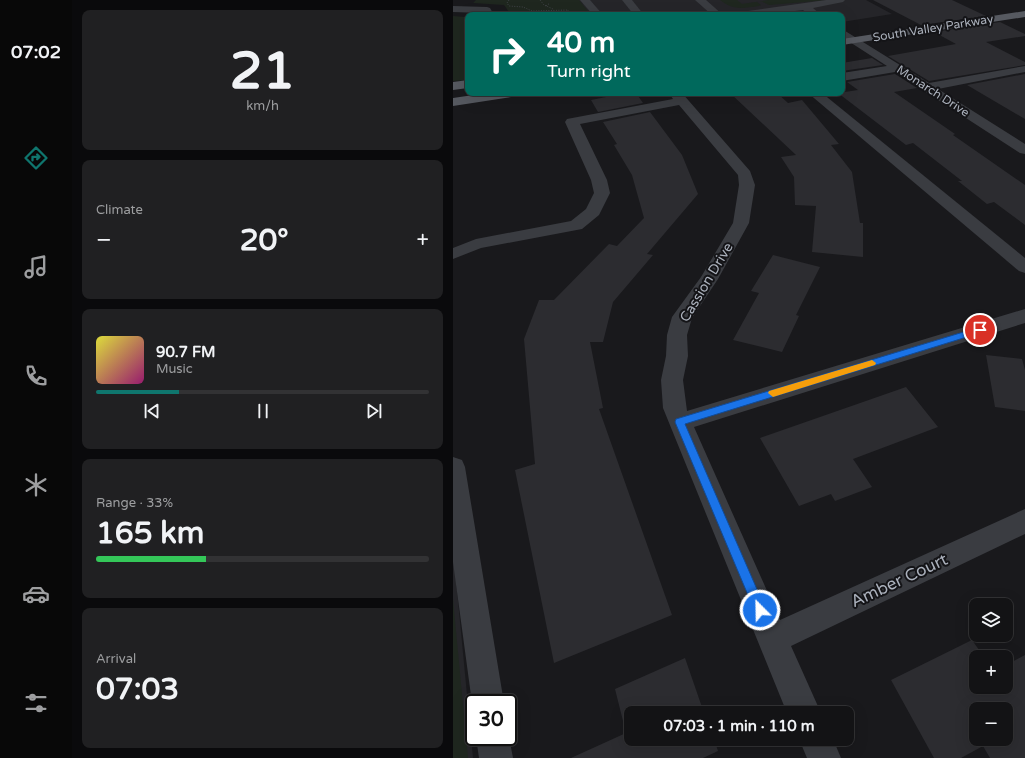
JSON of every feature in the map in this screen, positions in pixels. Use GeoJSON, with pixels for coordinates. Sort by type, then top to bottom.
{"type":"FeatureCollection","features":[{"type":"Feature","properties":{"kind":"main road","name":"South Valley Parkway"},"geometry":{"type":"LineString","coordinates":[[848,41],[1025,14]]}},
{"type":"Feature","properties":{"kind":"main road","name":"South Valley Parkway"},"geometry":{"type":"LineString","coordinates":[[845,29],[857,27]]}},
{"type":"Feature","properties":{"kind":"main road"},"geometry":{"type":"LineString","coordinates":[[453,86],[465,84]]}},
{"type":"Feature","properties":{"kind":"main road"},"geometry":{"type":"LineString","coordinates":[[453,102],[492,96]]}},
{"type":"Feature","properties":{"kind":"street"},"geometry":{"type":"LineString","coordinates":[[585,0],[595,12]]}},
{"type":"Feature","properties":{"kind":"street"},"geometry":{"type":"LineString","coordinates":[[627,0],[637,12]]}},
{"type":"Feature","properties":{"kind":"street"},"geometry":{"type":"LineString","coordinates":[[700,0],[714,12]]}},
{"type":"Feature","properties":{"kind":"street"},"geometry":{"type":"LineString","coordinates":[[764,12],[840,0]]}},
{"type":"Feature","properties":{"kind":"street"},"geometry":{"type":"LineString","coordinates":[[809,6],[808,10],[811,12]]}},
{"type":"Feature","properties":{"kind":"street"},"geometry":{"type":"LineString","coordinates":[[453,9],[487,10],[488,12]]}},
{"type":"Feature","properties":{"kind":"street","name":"Monarch Drive"},"geometry":{"type":"LineString","coordinates":[[848,41],[927,87],[1025,150]]}},
{"type":"Feature","properties":{"kind":"street"},"geometry":{"type":"LineString","coordinates":[[845,76],[896,68]]}},
{"type":"Feature","properties":{"kind":"street"},"geometry":{"type":"LineString","coordinates":[[927,87],[1023,71]]}},
{"type":"Feature","properties":{"kind":"street"},"geometry":{"type":"LineString","coordinates":[[818,96],[1025,267]]}},
{"type":"Feature","properties":{"kind":"street"},"geometry":{"type":"LineString","coordinates":[[453,254],[475,244],[575,225],[593,212],[602,193],[599,180],[572,122],[679,97]]}},
{"type":"Feature","properties":{"kind":"street","name":"Cassion Drive"},"geometry":{"type":"LineString","coordinates":[[679,97],[745,174],[747,185],[741,223],[709,279],[682,317],[677,335],[677,356],[672,380],[674,408],[801,706]]}},
{"type":"Feature","properties":{"kind":"street"},"geometry":{"type":"LineString","coordinates":[[679,422],[1025,316]]}},
{"type":"Feature","properties":{"kind":"street"},"geometry":{"type":"LineString","coordinates":[[453,466],[487,694]]}},
{"type":"Feature","properties":{"kind":"street","name":"Amber Court"},"geometry":{"type":"LineString","coordinates":[[772,639],[1025,521]]}},
{"type":"Feature","properties":{"kind":"street"},"geometry":{"type":"LineString","coordinates":[[494,746],[496,758]]}},
{"type":"Feature","properties":{"kind":"street"},"geometry":{"type":"LineString","coordinates":[[819,746],[824,758]]}},
{"type":"Feature","properties":{"kind":"path"},"geometry":{"type":"LineString","coordinates":[[509,0],[507,3],[509,6],[532,11],[539,12],[557,9]]}},
{"type":"Feature","properties":{"kind":"path"},"geometry":{"type":"LineString","coordinates":[[540,0],[549,8],[568,10],[569,12]]}},
{"type":"Feature","properties":{"kind":"path"},"geometry":{"type":"LineString","coordinates":[[546,6],[550,3]]}},
{"type":"Feature","properties":{"kind":"path"},"geometry":{"type":"LineString","coordinates":[[543,11],[549,8]]}},
{"type":"Feature","properties":{"kind":"shaded area"},"geometry":{"type":"Polygon","coordinates":[[[476,0],[579,0],[589,12],[509,12],[504,5],[473,3],[476,0]]]}},
{"type":"Feature","properties":{"kind":"shaded area"},"geometry":{"type":"Polygon","coordinates":[[[564,0],[866,0],[892,14],[845,22],[845,12],[573,12],[564,0]]]}},
{"type":"Feature","properties":{"kind":"shaded area"},"geometry":{"type":"Polygon","coordinates":[[[720,0],[737,0],[742,4],[759,1],[757,2],[761,5],[739,8],[730,6],[720,0]]]}},
{"type":"Feature","properties":{"kind":"shaded area"},"geometry":{"type":"Polygon","coordinates":[[[769,0],[828,0],[769,5],[761,1],[769,0]]]}},
{"type":"Feature","properties":{"kind":"shaded area"},"geometry":{"type":"Polygon","coordinates":[[[453,16],[465,17],[465,80],[453,81],[453,16]]]}},
{"type":"Feature","properties":{"kind":"shaded area"},"geometry":{"type":"Polygon","coordinates":[[[453,548],[467,694],[465,694],[465,746],[472,746],[473,758],[453,758],[453,548]]]}},
{"type":"Feature","properties":{"kind":"shaded area"},"geometry":{"type":"Polygon","coordinates":[[[453,599],[465,726],[465,746],[467,746],[468,758],[453,758],[453,599]]]}},
{"type":"Feature","properties":{"kind":"building"},"geometry":{"type":"Polygon","coordinates":[[[873,0],[952,0],[986,16],[921,25],[873,0]]]}},
{"type":"Feature","properties":{"kind":"building"},"geometry":{"type":"Polygon","coordinates":[[[1000,22],[1025,34],[1025,36],[986,42],[1025,62],[1025,65],[929,81],[888,56],[956,44],[934,32],[1000,22]]]}},
{"type":"Feature","properties":{"kind":"building"},"geometry":{"type":"Polygon","coordinates":[[[872,58],[883,65],[845,71],[845,62],[872,58]]]}},
{"type":"Feature","properties":{"kind":"building"},"geometry":{"type":"Polygon","coordinates":[[[895,74],[917,88],[894,92],[1025,185],[1025,225],[994,202],[987,204],[958,181],[962,181],[913,143],[906,145],[842,96],[845,96],[845,92],[858,90],[847,82],[895,74]]]}},
{"type":"Feature","properties":{"kind":"building"},"geometry":{"type":"Polygon","coordinates":[[[1025,74],[1025,119],[967,85],[1025,74]]]}},
{"type":"Feature","properties":{"kind":"building"},"geometry":{"type":"Polygon","coordinates":[[[605,96],[638,96],[643,103],[598,112],[591,100],[606,97],[605,96]]]}},
{"type":"Feature","properties":{"kind":"building"},"geometry":{"type":"Polygon","coordinates":[[[733,96],[780,96],[788,103],[802,100],[839,144],[831,145],[852,172],[860,223],[863,223],[863,257],[812,252],[816,206],[795,205],[794,177],[781,157],[796,155],[733,96]]]}},
{"type":"Feature","properties":{"kind":"building"},"geometry":{"type":"Polygon","coordinates":[[[650,112],[682,155],[698,194],[647,254],[653,255],[613,302],[603,342],[590,342],[603,408],[599,409],[672,615],[554,663],[515,470],[535,464],[524,339],[539,300],[554,300],[609,244],[617,246],[644,218],[632,175],[614,145],[617,144],[603,122],[650,112]]]}},
{"type":"Feature","properties":{"kind":"building"},"geometry":{"type":"Polygon","coordinates":[[[773,255],[820,267],[796,315],[799,316],[782,352],[733,340],[759,293],[751,291],[773,255]]]}},
{"type":"Feature","properties":{"kind":"building"},"geometry":{"type":"Polygon","coordinates":[[[986,355],[1022,359],[1025,370],[1025,411],[995,407],[986,355]]]}},
{"type":"Feature","properties":{"kind":"building"},"geometry":{"type":"Polygon","coordinates":[[[906,387],[938,427],[853,459],[872,487],[835,501],[831,494],[799,506],[760,438],[906,387]]]}},
{"type":"Feature","properties":{"kind":"building"},"geometry":{"type":"Polygon","coordinates":[[[969,641],[973,642],[979,650],[969,650],[969,694],[1013,694],[1013,661],[1025,655],[1025,758],[990,758],[983,746],[961,758],[934,758],[891,680],[969,641]]]}},
{"type":"Feature","properties":{"kind":"building"},"geometry":{"type":"Polygon","coordinates":[[[685,658],[702,706],[624,706],[624,725],[615,689],[685,658]]]}},
{"type":"Feature","properties":{"kind":"building"},"geometry":{"type":"Polygon","coordinates":[[[624,734],[624,746],[716,746],[718,751],[703,758],[571,758],[624,734]]]}},
{"type":"Feature","properties":{"kind":"slow traffic"},"geometry":{"type":"LineString","coordinates":[[773,393],[872,363]]}},
{"type":"Feature","properties":{"kind":"route"},"geometry":{"type":"LineString","coordinates":[[760,610],[679,422],[980,330]]}}]}
